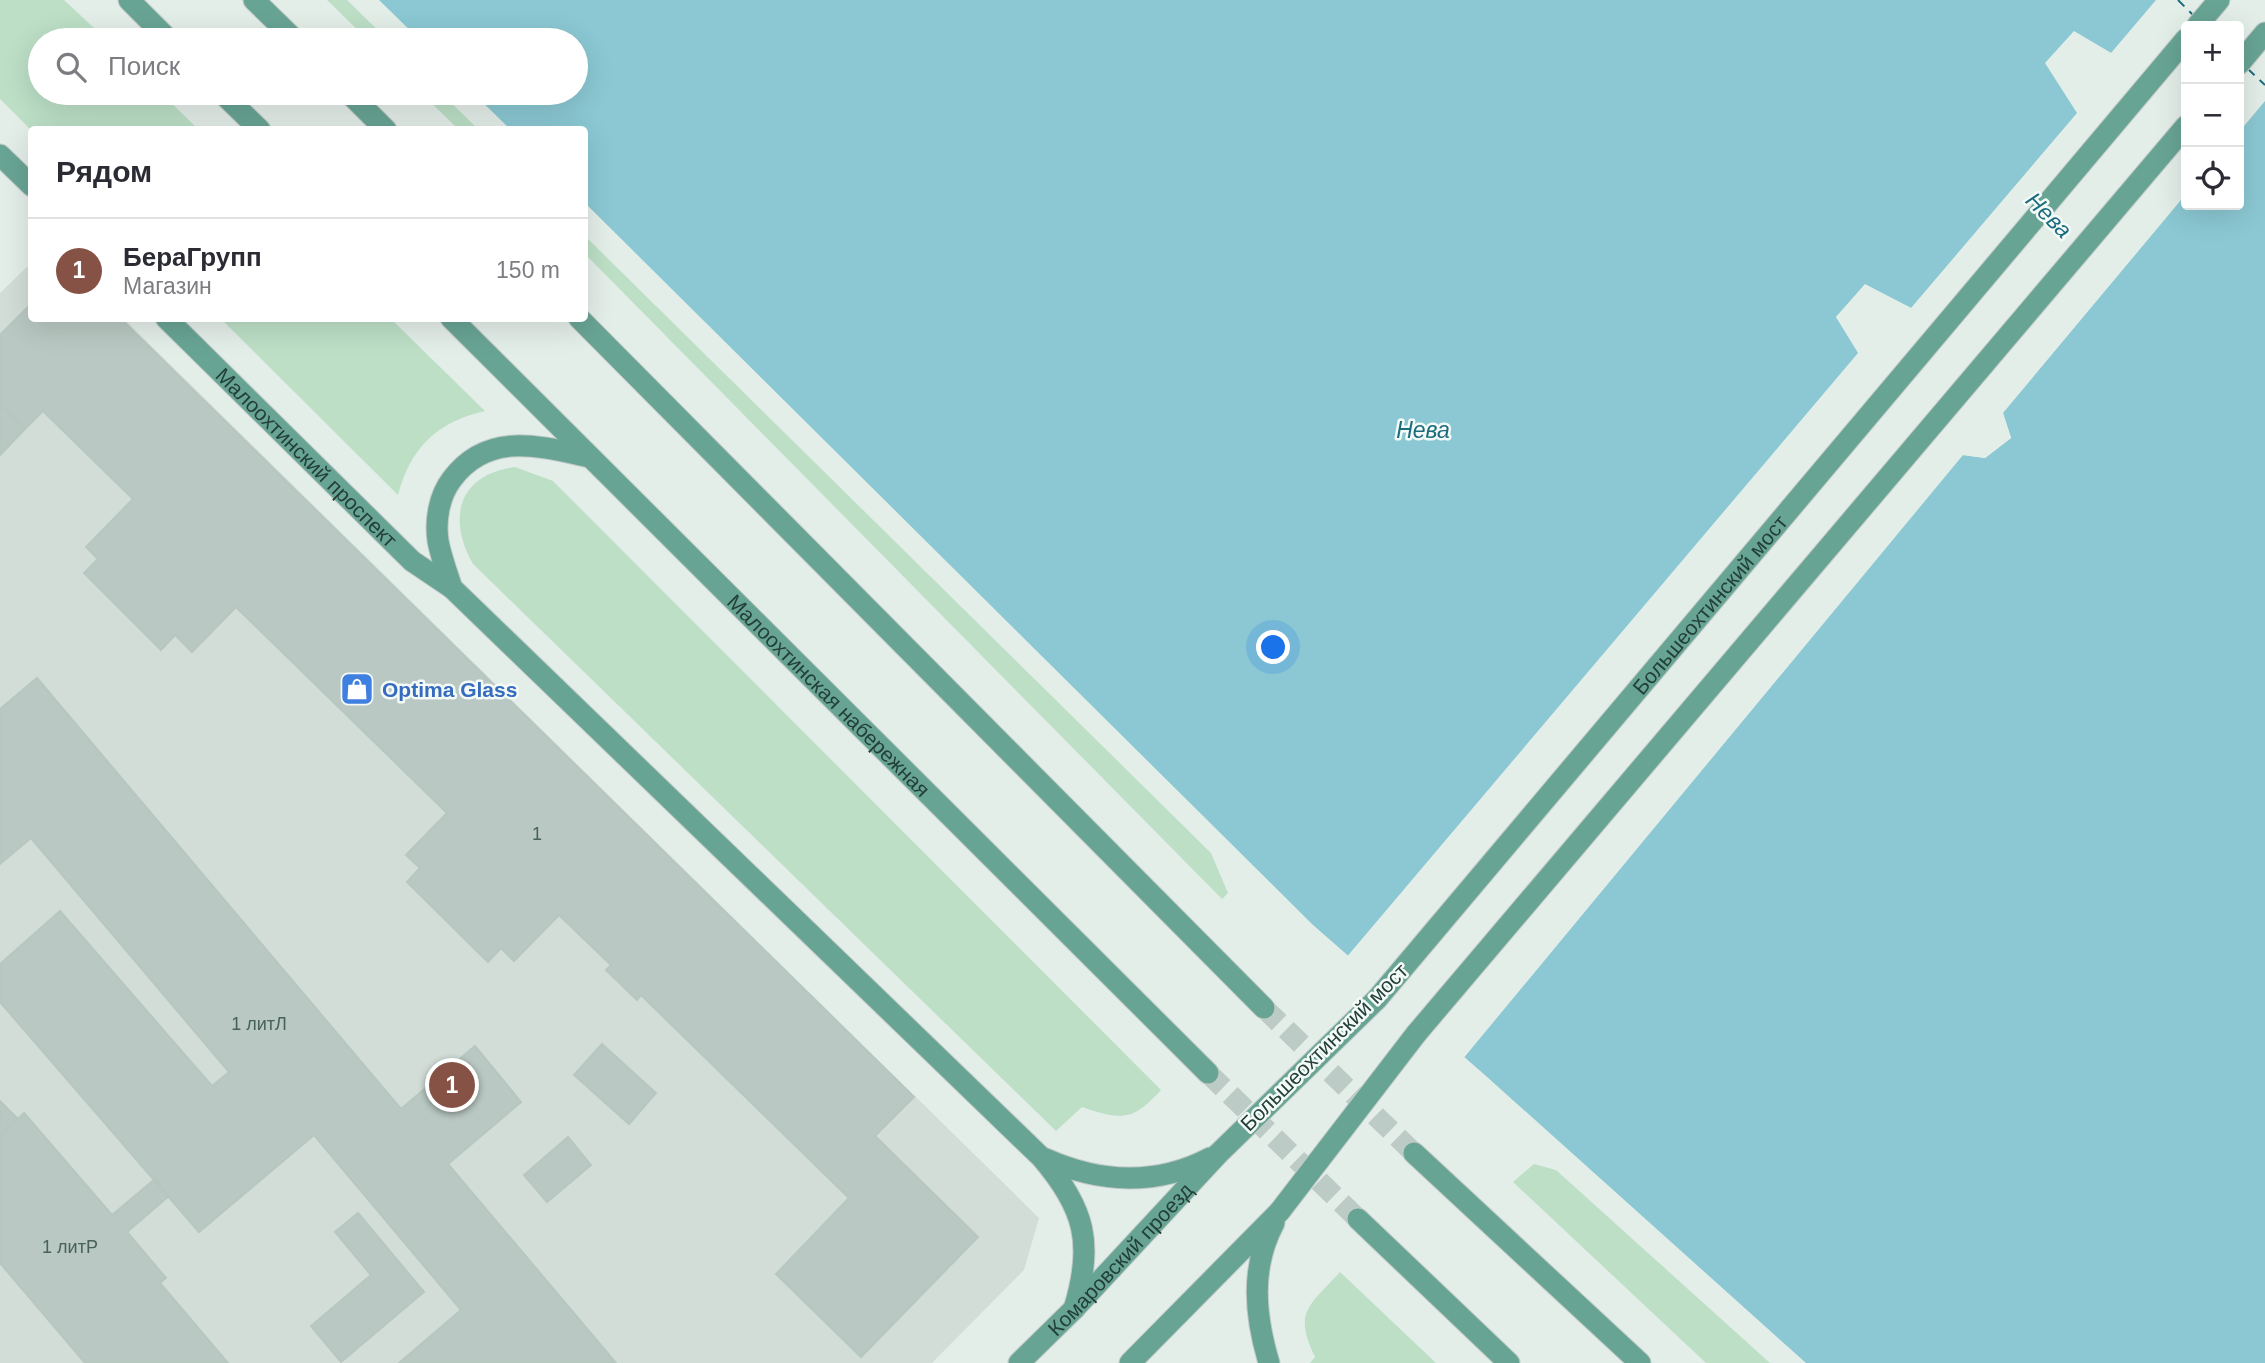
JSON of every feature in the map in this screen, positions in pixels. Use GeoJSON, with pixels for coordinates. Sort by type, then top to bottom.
{"type":"FeatureCollection","features":[{"type":"Feature","properties":{"kind":"main road"},"geometry":{"type":"LineString","coordinates":[[129,0],[157,28]]}},
{"type":"Feature","properties":{"kind":"main road"},"geometry":{"type":"LineString","coordinates":[[254,0],[283,28]]}},
{"type":"Feature","properties":{"kind":"main road"},"geometry":{"type":"LineString","coordinates":[[2201,21],[2219,0]]}},
{"type":"Feature","properties":{"kind":"main road"},"geometry":{"type":"LineString","coordinates":[[2244,58],[2265,33]]}},
{"type":"Feature","properties":{"kind":"main road","name":"Большеохтинский мост"},"geometry":{"type":"LineString","coordinates":[[1218,1154],[1377,999],[2181,45]]}},
{"type":"Feature","properties":{"kind":"main road"},"geometry":{"type":"LineString","coordinates":[[234,105],[256,126]]}},
{"type":"Feature","properties":{"kind":"main road"},"geometry":{"type":"LineString","coordinates":[[361,105],[382,126]]}},
{"type":"Feature","properties":{"kind":"main road"},"geometry":{"type":"LineString","coordinates":[[1269,1363],[1258,1318],[1258,1274],[1269,1231],[1280,1212],[1416,1034],[2181,132]]}},
{"type":"Feature","properties":{"kind":"main road"},"geometry":{"type":"LineString","coordinates":[[0,155],[28,182]]}},
{"type":"Feature","properties":{"kind":"main road","name":"Малоохтинский проспект"},"geometry":{"type":"LineString","coordinates":[[170,322],[412,561],[452,588],[1041,1157]]}},
{"type":"Feature","properties":{"kind":"main road","name":"Малоохтинская набережная"},"geometry":{"type":"LineString","coordinates":[[455,322],[1208,1073]]}},
{"type":"Feature","properties":{"kind":"main road"},"geometry":{"type":"LineString","coordinates":[[583,322],[1264,1008]]}},
{"type":"Feature","properties":{"kind":"main road"},"geometry":{"type":"LineString","coordinates":[[452,588],[438,540],[438,513],[445,487],[463,464],[485,451],[513,445],[541,446],[590,457]]}},
{"type":"Feature","properties":{"kind":"main road"},"geometry":{"type":"LineString","coordinates":[[1414,1153],[1640,1363]]}},
{"type":"Feature","properties":{"kind":"main road"},"geometry":{"type":"LineString","coordinates":[[1041,1157],[1067,1169],[1121,1179],[1147,1178],[1171,1173],[1196,1166],[1218,1154]]}},
{"type":"Feature","properties":{"kind":"main road","name":"Комаровский проезд"},"geometry":{"type":"LineString","coordinates":[[1019,1363],[1074,1309],[1218,1154]]}},
{"type":"Feature","properties":{"kind":"main road"},"geometry":{"type":"LineString","coordinates":[[1041,1157],[1072,1200],[1082,1227],[1086,1255],[1083,1282],[1074,1309]]}},
{"type":"Feature","properties":{"kind":"main road"},"geometry":{"type":"LineString","coordinates":[[1130,1363],[1280,1212]]}},
{"type":"Feature","properties":{"kind":"main road"},"geometry":{"type":"LineString","coordinates":[[1358,1219],[1509,1363]]}},
{"type":"Feature","properties":{"kind":"shaded area"},"geometry":{"type":"Polygon","coordinates":[[[28,266],[28,322],[127,322],[1039,1218],[1024,1270],[932,1363],[0,1363],[0,293],[28,266]]]}},
{"type":"Feature","properties":{"kind":"green space"},"geometry":{"type":"Polygon","coordinates":[[[0,0],[64,0],[94,28],[28,28],[28,105],[173,105],[195,126],[28,127],[0,99],[0,0]]]}},
{"type":"Feature","properties":{"kind":"green space"},"geometry":{"type":"Polygon","coordinates":[[[327,0],[347,0],[376,28],[356,28],[327,0]]]}},
{"type":"Feature","properties":{"kind":"green space"},"geometry":{"type":"Polygon","coordinates":[[[433,105],[453,105],[475,126],[455,126],[433,105]]]}},
{"type":"Feature","properties":{"kind":"green space"},"geometry":{"type":"Polygon","coordinates":[[[588,239],[1211,853],[1228,893],[1222,899],[588,257],[588,239]]]}},
{"type":"Feature","properties":{"kind":"green space"},"geometry":{"type":"Polygon","coordinates":[[[224,322],[394,322],[485,411],[453,422],[428,439],[410,463],[398,495],[224,322]]]}},
{"type":"Feature","properties":{"kind":"green space"},"geometry":{"type":"Polygon","coordinates":[[[515,467],[553,481],[1161,1090],[1142,1108],[1125,1115],[1116,1116],[1082,1107],[1056,1131],[473,564],[461,531],[463,501],[470,489],[481,479],[515,467]]]}},
{"type":"Feature","properties":{"kind":"green space"},"geometry":{"type":"Polygon","coordinates":[[[1534,1164],[1556,1170],[1770,1363],[1706,1363],[1513,1182],[1534,1164]]]}},
{"type":"Feature","properties":{"kind":"green space"},"geometry":{"type":"Polygon","coordinates":[[[1340,1272],[1436,1363],[1310,1363],[1315,1357],[1308,1342],[1305,1319],[1313,1302],[1340,1272]]]}},
{"type":"Feature","properties":{"kind":"water","name":"Нева"},"geometry":{"type":"Polygon","coordinates":[[[379,0],[2265,0],[2265,1363],[1806,1363],[1313,925],[588,206],[588,126],[507,126],[485,105],[588,105],[588,28],[408,28],[379,0]],[[2181,21],[2181,28],[2111,53],[2074,32],[2046,63],[2077,112],[2181,188],[2181,210],[2244,210],[2244,21],[2181,21]],[[1865,285],[1836,317],[1859,352],[1963,455],[1985,458],[2011,438],[2003,413],[1911,308],[1865,285]]]}},
{"type":"Feature","properties":{"kind":"pier"},"geometry":{"type":"Polygon","coordinates":[[[2156,0],[2265,0],[2265,101],[2244,126],[2244,21],[2181,21],[2181,127],[2109,56],[2075,36],[2050,63],[2079,110],[2181,183],[2181,200],[2003,413],[2011,438],[1985,458],[1963,455],[1462,1060],[1345,959],[1858,353],[1836,317],[1865,284],[1911,308],[2077,113],[2045,63],[2074,31],[2111,53],[2156,0]],[[1866,289],[1840,317],[1861,350],[1965,452],[1984,454],[2007,437],[2000,415],[1909,311],[1866,289]]]}},
{"type":"Feature","properties":{"kind":"building"},"geometry":{"type":"Polygon","coordinates":[[[28,307],[28,322],[124,322],[914,1097],[875,1136],[978,1237],[861,1357],[776,1274],[849,1198],[641,995],[637,1000],[606,970],[611,965],[559,915],[514,961],[501,948],[488,962],[407,882],[420,868],[406,855],[447,813],[236,607],[192,652],[175,635],[161,650],[84,573],[98,559],[86,547],[133,499],[43,411],[25,429],[0,405],[0,335],[28,307]]]}},
{"type":"Feature","properties":{"kind":"building"},"geometry":{"type":"Polygon","coordinates":[[[0,405],[25,429],[0,455],[0,405]]]}},
{"type":"Feature","properties":{"kind":"building"},"geometry":{"type":"Polygon","coordinates":[[[37,678],[401,1109],[475,1046],[521,1102],[448,1164],[616,1363],[399,1363],[461,1310],[314,1135],[199,1232],[0,1002],[0,964],[60,911],[212,1086],[229,1072],[31,838],[0,864],[0,709],[37,678]]]}},
{"type":"Feature","properties":{"kind":"building"},"geometry":{"type":"Polygon","coordinates":[[[602,1044],[656,1093],[629,1124],[574,1075],[602,1044]]]}},
{"type":"Feature","properties":{"kind":"building"},"geometry":{"type":"Polygon","coordinates":[[[0,1101],[18,1119],[0,1136],[0,1101]]]}},
{"type":"Feature","properties":{"kind":"building"},"geometry":{"type":"Polygon","coordinates":[[[24,1113],[112,1215],[155,1179],[169,1196],[127,1232],[166,1278],[160,1283],[228,1363],[85,1363],[0,1263],[0,1136],[24,1113]]]}},
{"type":"Feature","properties":{"kind":"building"},"geometry":{"type":"Polygon","coordinates":[[[568,1137],[591,1165],[547,1202],[524,1175],[568,1137]]]}},
{"type":"Feature","properties":{"kind":"building"},"geometry":{"type":"Polygon","coordinates":[[[358,1213],[424,1292],[341,1362],[311,1326],[371,1275],[335,1232],[358,1213]]]}},
{"type":"Feature","properties":{"kind":"ferry route"},"geometry":{"type":"LineString","coordinates":[[2178,0],[2194,16]]}},
{"type":"Feature","properties":{"kind":"ferry route"},"geometry":{"type":"LineString","coordinates":[[2248,69],[2265,85]]}},
{"type":"Feature","properties":{"kind":"tunnel"},"geometry":{"type":"LineString","coordinates":[[1264,1008],[1414,1153]]}},
{"type":"Feature","properties":{"kind":"tunnel"},"geometry":{"type":"LineString","coordinates":[[1208,1073],[1358,1219]]}},
{"type":"Feature","properties":{"kind":"place","name":"Optima Glass"},"geometry":{"type":"Point","coordinates":[357,689]}},
{"type":"Feature","properties":{"kind":"place","name":"БераГрупп"},"geometry":{"type":"Point","coordinates":[452,1085]}}]}
